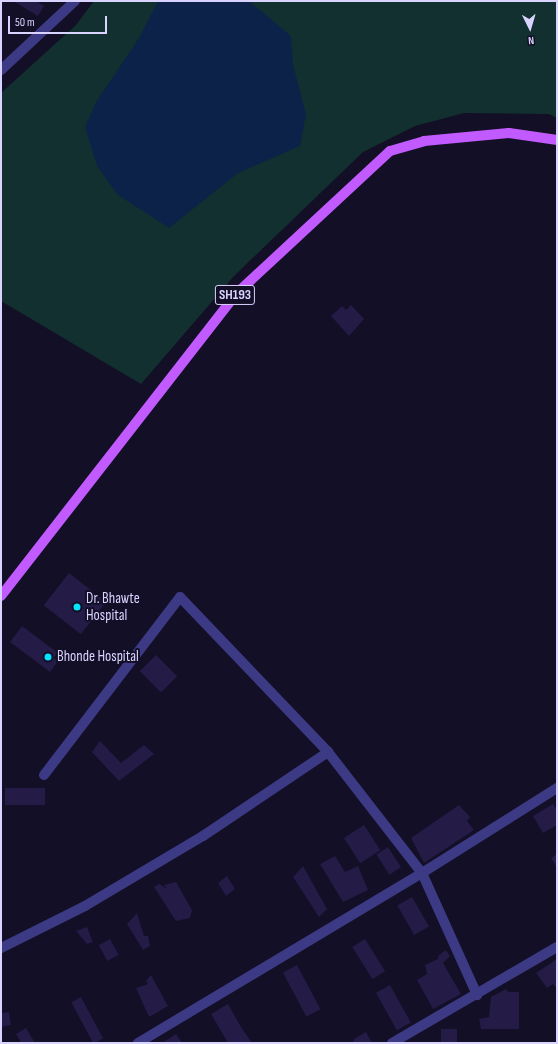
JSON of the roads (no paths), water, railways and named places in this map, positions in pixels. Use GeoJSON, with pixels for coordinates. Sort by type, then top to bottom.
{"type":"FeatureCollection","features":[{"type":"Feature","properties":{"kind":"main road","name":"SH193"},"geometry":{"type":"LineString","coordinates":[[1,596],[236,294],[390,151],[424,141],[501,134],[557,140]]}},
{"type":"Feature","properties":{"kind":"street"},"geometry":{"type":"LineString","coordinates":[[1,70],[75,1]]}},
{"type":"Feature","properties":{"kind":"street"},"geometry":{"type":"LineString","coordinates":[[44,776],[180,598],[328,752],[422,873],[477,994]]}},
{"type":"Feature","properties":{"kind":"street"},"geometry":{"type":"LineString","coordinates":[[1,948],[85,906],[203,836],[328,752]]}},
{"type":"Feature","properties":{"kind":"street"},"geometry":{"type":"LineString","coordinates":[[138,1043],[422,873],[557,788]]}},
{"type":"Feature","properties":{"kind":"street"},"geometry":{"type":"LineString","coordinates":[[392,1043],[557,947]]}},
{"type":"Feature","properties":{"kind":"water"},"geometry":{"type":"Polygon","coordinates":[[[158,1],[249,1],[291,36],[293,65],[306,114],[300,146],[238,173],[169,228],[118,195],[97,166],[85,127],[96,102],[139,38],[158,1]]]}},
{"type":"Feature","properties":{"kind":"place","name":"Dr. Bhawte Hospital"},"geometry":{"type":"Point","coordinates":[77,607]}},
{"type":"Feature","properties":{"kind":"place","name":"Bhonde Hospital"},"geometry":{"type":"Point","coordinates":[48,657]}}]}
